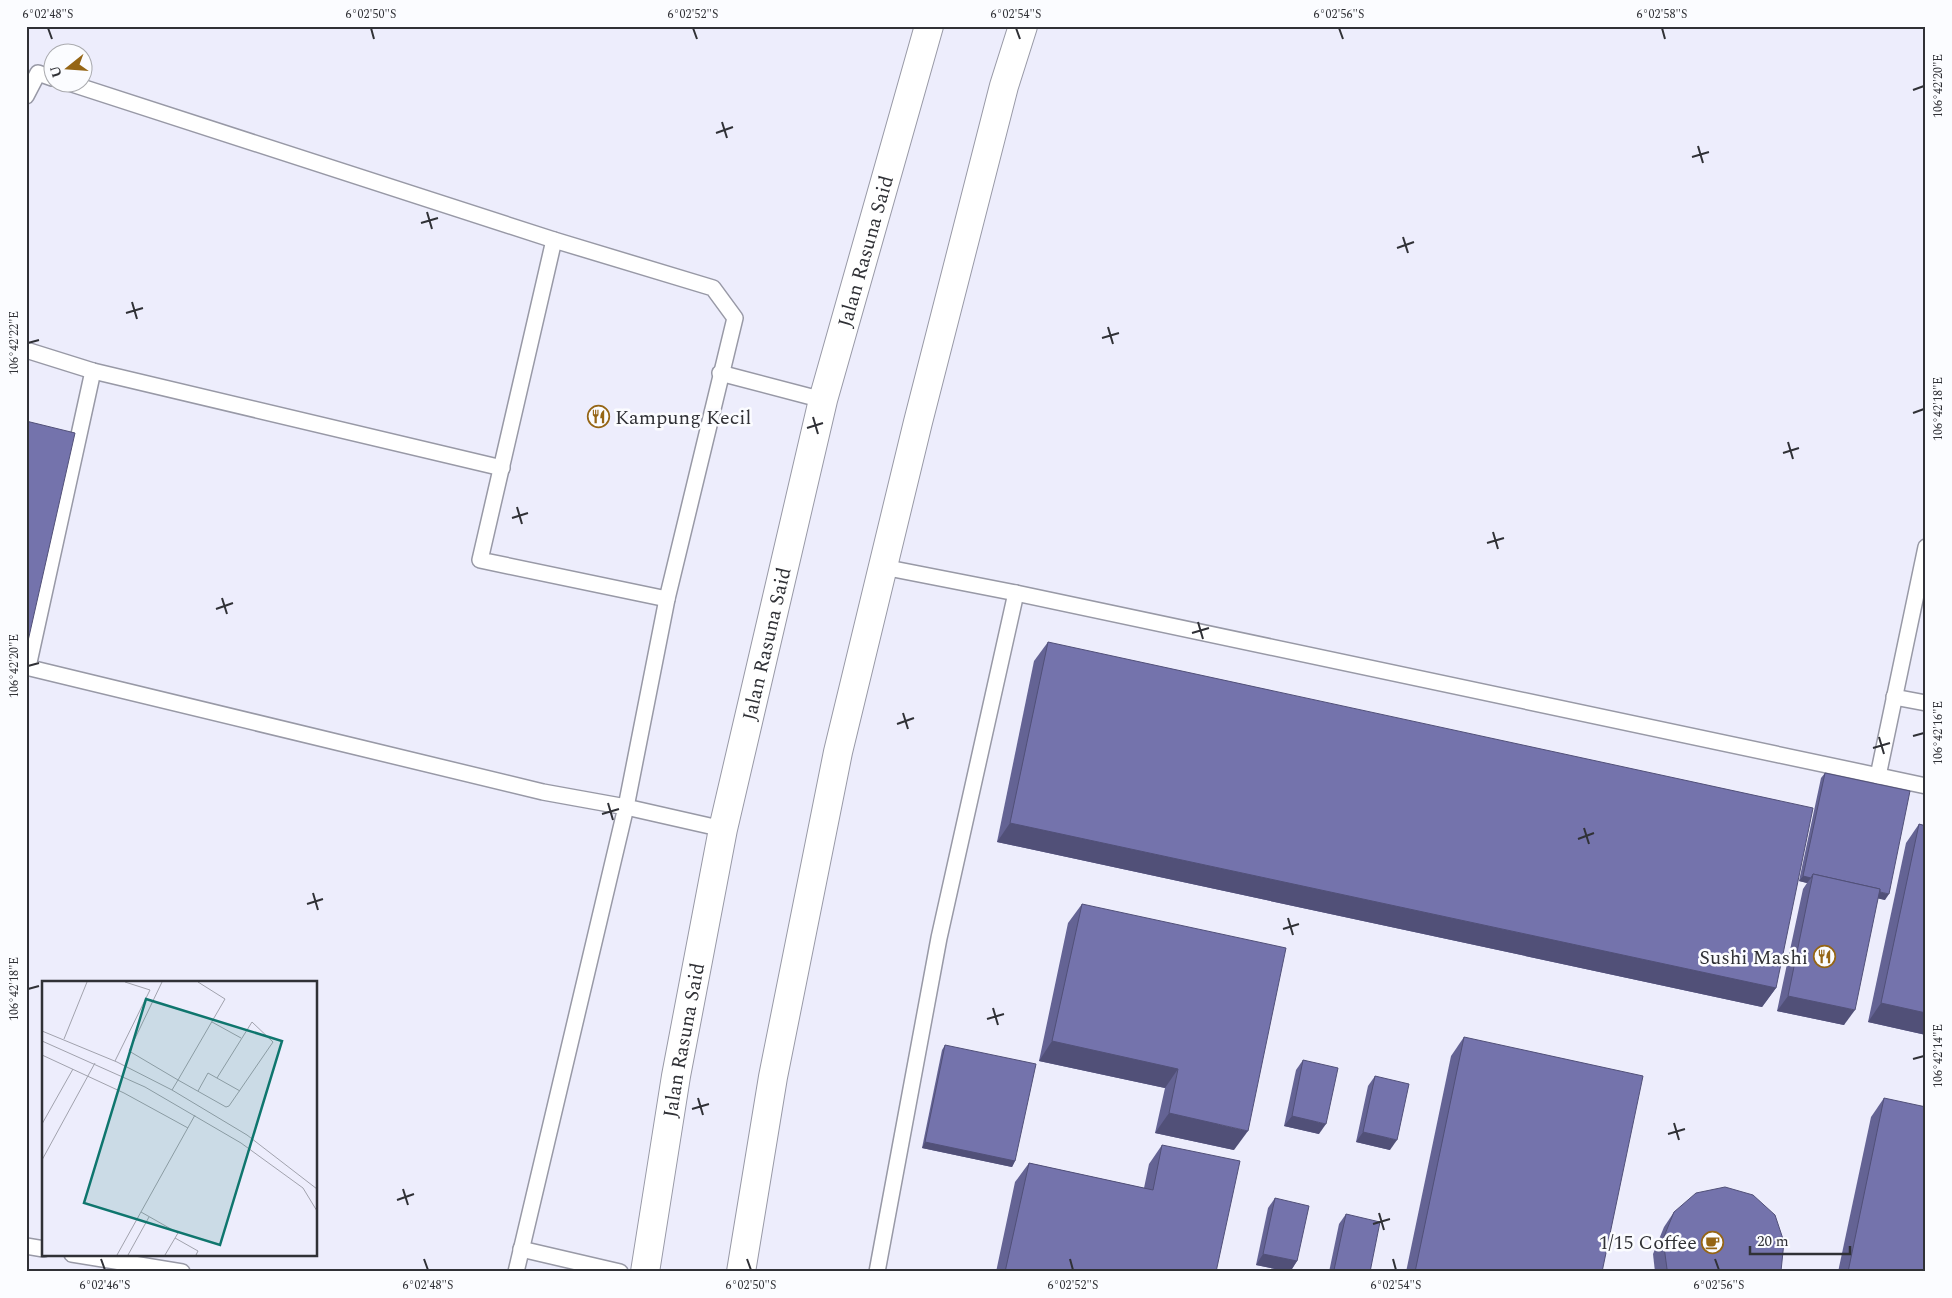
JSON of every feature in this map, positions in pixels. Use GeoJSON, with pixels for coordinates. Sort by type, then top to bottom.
{"type":"FeatureCollection","features":[{"type":"Feature","properties":{"kind":"street","name":"Jalan Rasuna Said"},"geometry":{"type":"LineString","coordinates":[[645,1272],[676,1076],[722,829],[823,400],[929,26]]}},
{"type":"Feature","properties":{"kind":"street"},"geometry":{"type":"LineString","coordinates":[[741,1272],[773,1077],[838,752],[927,384],[1004,86],[1022,26]]}},
{"type":"Feature","properties":{"kind":"lane"},"geometry":{"type":"LineString","coordinates":[[26,96],[38,73],[42,74]]}},
{"type":"Feature","properties":{"kind":"lane"},"geometry":{"type":"LineString","coordinates":[[92,90],[554,240],[713,288],[735,318],[666,599],[626,808],[516,1272]]}},
{"type":"Feature","properties":{"kind":"lane"},"geometry":{"type":"LineString","coordinates":[[554,240],[480,560],[666,599]]}},
{"type":"Feature","properties":{"kind":"lane"},"geometry":{"type":"LineString","coordinates":[[26,350],[93,371],[502,468]]}},
{"type":"Feature","properties":{"kind":"lane"},"geometry":{"type":"LineString","coordinates":[[93,371],[27,667],[543,792],[722,829]]}},
{"type":"Feature","properties":{"kind":"lane"},"geometry":{"type":"LineString","coordinates":[[720,373],[823,400]]}},
{"type":"Feature","properties":{"kind":"lane"},"geometry":{"type":"LineString","coordinates":[[1878,776],[1926,547]]}},
{"type":"Feature","properties":{"kind":"lane"},"geometry":{"type":"LineString","coordinates":[[883,567],[1016,593],[1926,786]]}},
{"type":"Feature","properties":{"kind":"lane"},"geometry":{"type":"LineString","coordinates":[[877,1272],[939,938],[1016,593]]}},
{"type":"Feature","properties":{"kind":"lane"},"geometry":{"type":"LineString","coordinates":[[1894,697],[1926,703]]}},
{"type":"Feature","properties":{"kind":"lane"},"geometry":{"type":"LineString","coordinates":[[26,1246],[42,1249]]}},
{"type":"Feature","properties":{"kind":"lane"},"geometry":{"type":"LineString","coordinates":[[522,1249],[620,1272]]}},
{"type":"Feature","properties":{"kind":"lane"},"geometry":{"type":"LineString","coordinates":[[84,1256],[182,1272]]}},
{"type":"Feature","properties":{"kind":"building"},"geometry":{"type":"Polygon","coordinates":[[[26,421],[75,433],[28,641],[26,641],[26,421]]]}},
{"type":"Feature","properties":{"kind":"building"},"geometry":{"type":"Polygon","coordinates":[[[1048,642],[1813,808],[1776,988],[1010,823],[1048,642]]]}},
{"type":"Feature","properties":{"kind":"building"},"geometry":{"type":"Polygon","coordinates":[[[1825,773],[1910,791],[1889,894],[1880,892],[1880,889],[1813,874],[1811,878],[1803,876],[1825,773]]]}},
{"type":"Feature","properties":{"kind":"building"},"geometry":{"type":"Polygon","coordinates":[[[1919,824],[1926,826],[1926,1013],[1881,1003],[1919,824]]]}},
{"type":"Feature","properties":{"kind":"building","name":"Sushi Mashi"},"geometry":{"type":"Polygon","coordinates":[[[1813,874],[1880,889],[1855,1010],[1788,996],[1813,874]]]}},
{"type":"Feature","properties":{"kind":"building"},"geometry":{"type":"Polygon","coordinates":[[[1082,904],[1286,948],[1248,1131],[1169,1113],[1178,1069],[1052,1041],[1082,904]]]}},
{"type":"Feature","properties":{"kind":"building"},"geometry":{"type":"Polygon","coordinates":[[[1464,1037],[1643,1076],[1602,1272],[1415,1272],[1464,1037]]]}},
{"type":"Feature","properties":{"kind":"building"},"geometry":{"type":"Polygon","coordinates":[[[945,1045],[1036,1064],[1015,1161],[925,1142],[945,1045]]]}},
{"type":"Feature","properties":{"kind":"building"},"geometry":{"type":"Polygon","coordinates":[[[1303,1060],[1338,1068],[1326,1124],[1292,1116],[1303,1060]]]}},
{"type":"Feature","properties":{"kind":"building"},"geometry":{"type":"Polygon","coordinates":[[[1375,1076],[1409,1084],[1397,1140],[1363,1132],[1375,1076]]]}},
{"type":"Feature","properties":{"kind":"building"},"geometry":{"type":"Polygon","coordinates":[[[1884,1098],[1926,1107],[1926,1272],[1848,1272],[1884,1098]]]}},
{"type":"Feature","properties":{"kind":"building"},"geometry":{"type":"Polygon","coordinates":[[[1162,1145],[1240,1161],[1216,1272],[1005,1272],[1029,1163],[1153,1190],[1162,1145]]]}},
{"type":"Feature","properties":{"kind":"building","name":"1/15 Coffee"},"geometry":{"type":"Polygon","coordinates":[[[1725,1187],[1753,1195],[1775,1215],[1784,1242],[1781,1271],[1669,1272],[1663,1239],[1674,1212],[1696,1193],[1725,1187]]]}},
{"type":"Feature","properties":{"kind":"building"},"geometry":{"type":"Polygon","coordinates":[[[1275,1198],[1309,1206],[1297,1261],[1263,1254],[1275,1198]]]}},
{"type":"Feature","properties":{"kind":"building"},"geometry":{"type":"Polygon","coordinates":[[[1346,1214],[1380,1222],[1370,1272],[1342,1272],[1334,1270],[1346,1214]]]}},
{"type":"Feature","properties":{"kind":"place","name":"Kampung Kecil"},"geometry":{"type":"Point","coordinates":[599,417]}},
{"type":"Feature","properties":{"kind":"place","name":"Sushi Mashi"},"geometry":{"type":"Point","coordinates":[1824,957]}},
{"type":"Feature","properties":{"kind":"place","name":"1/15 Coffee"},"geometry":{"type":"Point","coordinates":[1713,1242]}}]}
